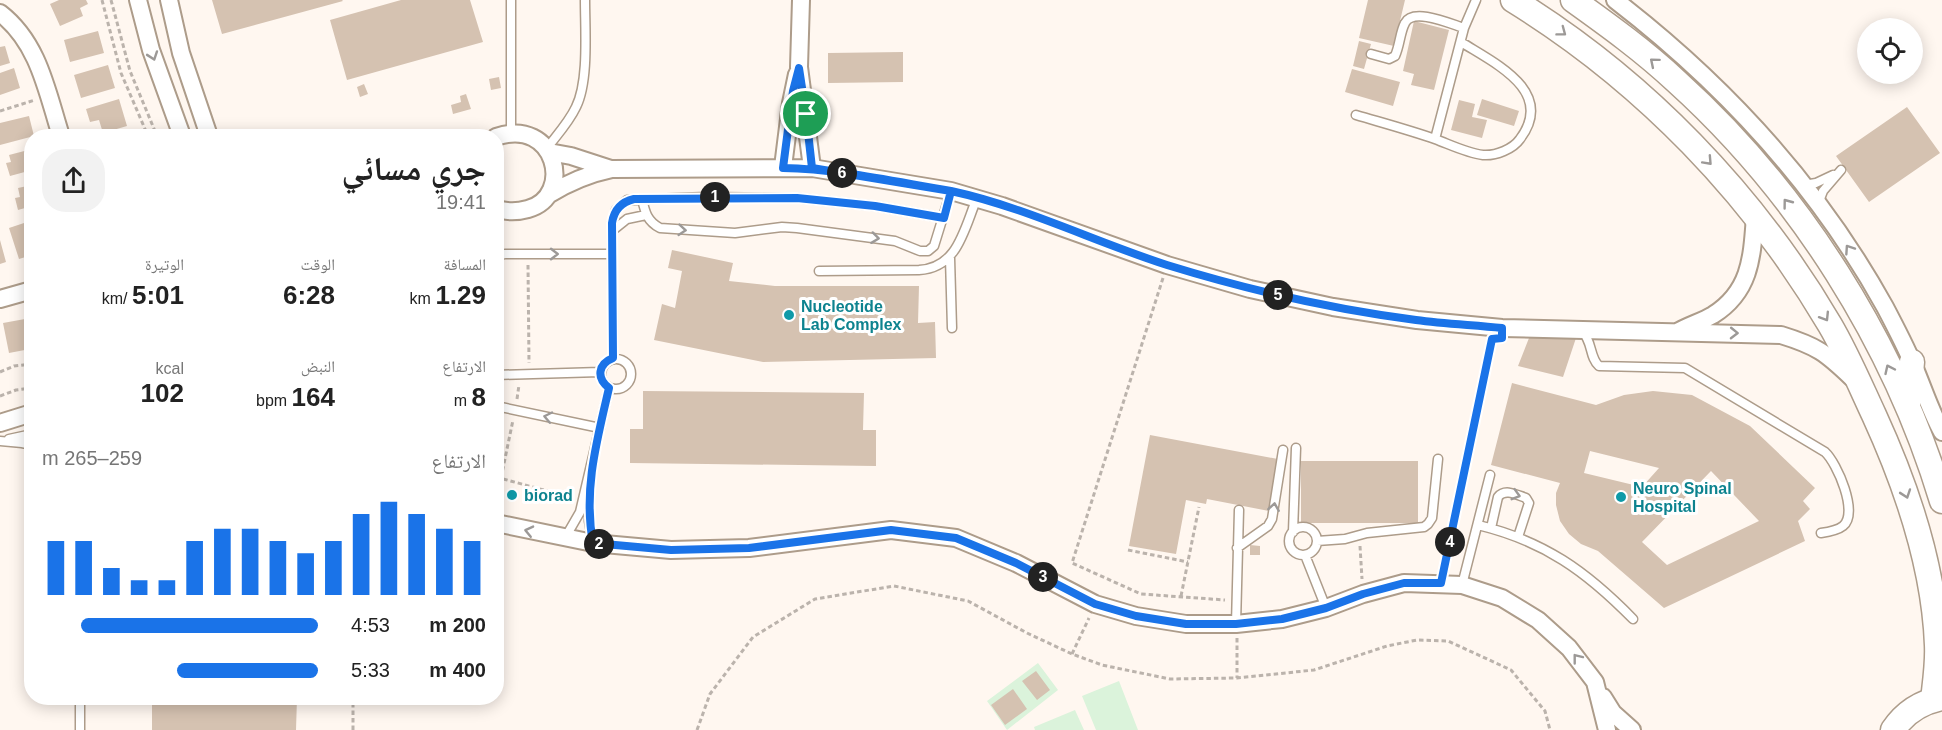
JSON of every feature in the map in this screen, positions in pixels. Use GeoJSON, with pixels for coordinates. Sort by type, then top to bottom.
{"type":"FeatureCollection","features":[{"type":"Feature","properties":{"kind":"street"},"geometry":{"type":"LineString","coordinates":[[138,0],[151,50],[179,129]]}},
{"type":"Feature","properties":{"kind":"street"},"geometry":{"type":"LineString","coordinates":[[170,0],[181,53],[207,129]]}},
{"type":"Feature","properties":{"kind":"street"},"geometry":{"type":"LineString","coordinates":[[1514,0],[1547,21],[1605,64],[1659,111],[1709,162],[1755,216],[1796,270],[1832,327],[1886,441],[1907,497],[1924,555],[1934,606],[1937,699],[1923,703],[1905,715],[1893,730]]}},
{"type":"Feature","properties":{"kind":"street"},"geometry":{"type":"LineString","coordinates":[[1573,0],[1619,33],[1676,80],[1723,126],[1806,228],[1845,285],[1879,346],[1908,408],[1942,501]]}},
{"type":"Feature","properties":{"kind":"street"},"geometry":{"type":"LineString","coordinates":[[1615,0],[1677,50],[1713,83],[1748,119],[1818,204],[1859,264],[1885,308],[1912,362],[1942,432]]}},
{"type":"Feature","properties":{"kind":"street"},"geometry":{"type":"LineString","coordinates":[[800,2],[799,68],[812,168]]}},
{"type":"Feature","properties":{"kind":"street"},"geometry":{"type":"LineString","coordinates":[[0,13],[20,31],[33,51],[59,129]]}},
{"type":"Feature","properties":{"kind":"street"},"geometry":{"type":"LineString","coordinates":[[783,168],[792,97],[799,68]]}},
{"type":"Feature","properties":{"kind":"street"},"geometry":{"type":"LineString","coordinates":[[504,135],[530,136],[537,139],[548,150],[554,166],[554,181],[548,195]]}},
{"type":"Feature","properties":{"kind":"street"},"geometry":{"type":"LineString","coordinates":[[548,150],[612,169]]}},
{"type":"Feature","properties":{"kind":"street"},"geometry":{"type":"LineString","coordinates":[[504,210],[517,212],[534,207],[548,195],[579,178],[612,169],[812,168],[951,191],[977,198],[1167,265],[1250,289],[1333,307],[1417,320],[1502,328],[1757,333],[1789,338],[1805,342],[1826,354],[1861,387]]}},
{"type":"Feature","properties":{"kind":"street"},"geometry":{"type":"LineString","coordinates":[[1676,332],[1713,315],[1731,301],[1744,282],[1751,260],[1755,216]]}},
{"type":"Feature","properties":{"kind":"street"},"geometry":{"type":"LineString","coordinates":[[0,299],[24,292]]}},
{"type":"Feature","properties":{"kind":"street"},"geometry":{"type":"LineString","coordinates":[[1908,408],[1912,362]]}},
{"type":"Feature","properties":{"kind":"street"},"geometry":{"type":"LineString","coordinates":[[0,423],[24,416]]}},
{"type":"Feature","properties":{"kind":"street"},"geometry":{"type":"LineString","coordinates":[[504,525],[565,539],[671,550],[749,548],[891,530],[956,538],[1016,563],[1095,604],[1136,616],[1186,624],[1236,624],[1282,619],[1326,608],[1363,594],[1404,583],[1462,585],[1502,598],[1538,620],[1569,648],[1595,682],[1613,713],[1632,730]]}},
{"type":"Feature","properties":{"kind":"street"},"geometry":{"type":"LineString","coordinates":[[1595,682],[1607,730]]}},
{"type":"Feature","properties":{"kind":"lane"},"geometry":{"type":"LineString","coordinates":[[503,129],[511,0]]}},
{"type":"Feature","properties":{"kind":"lane"},"geometry":{"type":"LineString","coordinates":[[548,150],[577,105],[584,82],[585,0]]}},
{"type":"Feature","properties":{"kind":"lane"},"geometry":{"type":"LineString","coordinates":[[1435,139],[1464,28],[1476,0]]}},
{"type":"Feature","properties":{"kind":"lane"},"geometry":{"type":"LineString","coordinates":[[1371,54],[1389,59],[1395,56],[1404,23],[1410,17],[1418,14],[1464,28]]}},
{"type":"Feature","properties":{"kind":"lane"},"geometry":{"type":"LineString","coordinates":[[1356,115],[1485,155],[1503,152],[1519,141],[1528,125],[1531,107],[1525,89],[1513,75],[1461,42]]}},
{"type":"Feature","properties":{"kind":"lane"},"geometry":{"type":"LineString","coordinates":[[1803,185],[1816,183],[1841,170],[1822,191],[1818,204]]}},
{"type":"Feature","properties":{"kind":"lane"},"geometry":{"type":"LineString","coordinates":[[642,199],[646,215],[651,223],[660,228],[735,233],[782,227],[797,228],[895,241],[920,251],[927,251],[934,246],[951,191]]}},
{"type":"Feature","properties":{"kind":"lane"},"geometry":{"type":"LineString","coordinates":[[613,358],[613,216],[621,204],[627,200],[797,198],[875,206],[944,218]]}},
{"type":"Feature","properties":{"kind":"lane"},"geometry":{"type":"LineString","coordinates":[[819,272],[931,270],[941,266],[956,249],[977,198]]}},
{"type":"Feature","properties":{"kind":"lane"},"geometry":{"type":"LineString","coordinates":[[612,231],[627,219],[646,215]]}},
{"type":"Feature","properties":{"kind":"lane"},"geometry":{"type":"LineString","coordinates":[[504,256],[612,254]]}},
{"type":"Feature","properties":{"kind":"lane"},"geometry":{"type":"LineString","coordinates":[[950,258],[952,328]]}},
{"type":"Feature","properties":{"kind":"lane"},"geometry":{"type":"LineString","coordinates":[[1581,330],[1586,335],[1593,360],[1599,366],[1685,368],[1825,452],[1837,466],[1850,509],[1849,518],[1843,526],[1821,533]]}},
{"type":"Feature","properties":{"kind":"lane"},"geometry":{"type":"LineString","coordinates":[[1592,350],[1600,335],[1607,331]]}},
{"type":"Feature","properties":{"kind":"lane"},"geometry":{"type":"LineString","coordinates":[[613,358],[627,362],[630,369],[629,383],[623,388],[609,388],[600,379],[602,366],[613,358]]}},
{"type":"Feature","properties":{"kind":"lane"},"geometry":{"type":"LineString","coordinates":[[504,375],[600,372]]}},
{"type":"Feature","properties":{"kind":"lane"},"geometry":{"type":"LineString","coordinates":[[565,539],[576,521],[583,501],[609,388]]}},
{"type":"Feature","properties":{"kind":"lane"},"geometry":{"type":"LineString","coordinates":[[504,408],[600,428]]}},
{"type":"Feature","properties":{"kind":"lane"},"geometry":{"type":"LineString","coordinates":[[1,441],[24,436]]}},
{"type":"Feature","properties":{"kind":"lane"},"geometry":{"type":"LineString","coordinates":[[1,441],[24,444]]}},
{"type":"Feature","properties":{"kind":"lane"},"geometry":{"type":"LineString","coordinates":[[1293,532],[1301,527],[1310,529],[1316,536],[1315,549],[1305,555],[1296,553],[1292,550],[1289,541],[1293,532],[1296,448]]}},
{"type":"Feature","properties":{"kind":"lane"},"geometry":{"type":"LineString","coordinates":[[1237,548],[1270,523],[1283,450]]}},
{"type":"Feature","properties":{"kind":"lane"},"geometry":{"type":"LineString","coordinates":[[1317,541],[1424,527],[1432,518],[1438,459]]}},
{"type":"Feature","properties":{"kind":"lane"},"geometry":{"type":"LineString","coordinates":[[1462,585],[1490,475]]}},
{"type":"Feature","properties":{"kind":"lane"},"geometry":{"type":"LineString","coordinates":[[590,476],[589,521],[593,543]]}},
{"type":"Feature","properties":{"kind":"lane"},"geometry":{"type":"LineString","coordinates":[[1491,528],[1497,497],[1501,493],[1506,492],[1526,498],[1529,503],[1518,537]]}},
{"type":"Feature","properties":{"kind":"lane"},"geometry":{"type":"LineString","coordinates":[[1236,624],[1239,510]]}},
{"type":"Feature","properties":{"kind":"lane"},"geometry":{"type":"LineString","coordinates":[[1478,525],[1541,546],[1578,569],[1612,597],[1633,619]]}},
{"type":"Feature","properties":{"kind":"lane"},"geometry":{"type":"LineString","coordinates":[[1305,555],[1326,608]]}},
{"type":"Feature","properties":{"kind":"lane"},"geometry":{"type":"LineString","coordinates":[[80,705],[80,730]]}},
{"type":"Feature","properties":{"kind":"path"},"geometry":{"type":"LineString","coordinates":[[102,0],[121,73],[145,129]]}},
{"type":"Feature","properties":{"kind":"path"},"geometry":{"type":"LineString","coordinates":[[111,0],[130,71],[155,129]]}},
{"type":"Feature","properties":{"kind":"path"},"geometry":{"type":"LineString","coordinates":[[0,111],[49,96]]}},
{"type":"Feature","properties":{"kind":"path"},"geometry":{"type":"LineString","coordinates":[[504,457],[525,374],[528,254]]}},
{"type":"Feature","properties":{"kind":"path"},"geometry":{"type":"LineString","coordinates":[[1167,265],[1072,563],[1141,594],[1226,600],[1226,581],[1237,582]]}},
{"type":"Feature","properties":{"kind":"path"},"geometry":{"type":"LineString","coordinates":[[1441,583],[1492,339],[1502,338],[1502,328]]}},
{"type":"Feature","properties":{"kind":"path"},"geometry":{"type":"LineString","coordinates":[[0,372],[24,365]]}},
{"type":"Feature","properties":{"kind":"path"},"geometry":{"type":"LineString","coordinates":[[0,396],[24,389]]}},
{"type":"Feature","properties":{"kind":"path"},"geometry":{"type":"LineString","coordinates":[[504,479],[583,501]]}},
{"type":"Feature","properties":{"kind":"path"},"geometry":{"type":"LineString","coordinates":[[1180,596],[1199,507]]}},
{"type":"Feature","properties":{"kind":"path"},"geometry":{"type":"LineString","coordinates":[[1359,536],[1363,594]]}},
{"type":"Feature","properties":{"kind":"path"},"geometry":{"type":"LineString","coordinates":[[1128,550],[1188,562]]}},
{"type":"Feature","properties":{"kind":"path"},"geometry":{"type":"LineString","coordinates":[[697,730],[710,694],[753,637],[815,599],[894,586],[968,601],[1072,654],[1102,665],[1170,680],[1237,678],[1314,670],[1387,646],[1417,640],[1448,641],[1511,670],[1545,711],[1550,730]]}},
{"type":"Feature","properties":{"kind":"path"},"geometry":{"type":"LineString","coordinates":[[1072,654],[1095,604]]}},
{"type":"Feature","properties":{"kind":"path"},"geometry":{"type":"LineString","coordinates":[[1236,624],[1237,678]]}},
{"type":"Feature","properties":{"kind":"path"},"geometry":{"type":"LineString","coordinates":[[353,705],[353,730]]}},
{"type":"Feature","properties":{"kind":"green space"},"geometry":{"type":"Polygon","coordinates":[[[1038,663],[1058,690],[1007,730],[987,701],[1038,663]]]}},
{"type":"Feature","properties":{"kind":"green space"},"geometry":{"type":"Polygon","coordinates":[[[1119,681],[1138,730],[1096,730],[1082,696],[1119,681]]]}},
{"type":"Feature","properties":{"kind":"green space"},"geometry":{"type":"Polygon","coordinates":[[[1075,710],[1084,730],[1035,730],[1034,727],[1075,710]]]}},
{"type":"Feature","properties":{"kind":"building"},"geometry":{"type":"Polygon","coordinates":[[[59,0],[86,0],[88,4],[80,8],[83,16],[60,26],[50,4],[59,0]]]}},
{"type":"Feature","properties":{"kind":"building"},"geometry":{"type":"Polygon","coordinates":[[[212,0],[342,0],[343,1],[222,34],[212,0]]]}},
{"type":"Feature","properties":{"kind":"building"},"geometry":{"type":"Polygon","coordinates":[[[401,0],[470,0],[483,42],[347,80],[330,20],[401,0]]]}},
{"type":"Feature","properties":{"kind":"building"},"geometry":{"type":"Polygon","coordinates":[[[1368,0],[1405,0],[1394,46],[1359,38],[1368,0]]]}},
{"type":"Feature","properties":{"kind":"building"},"geometry":{"type":"Polygon","coordinates":[[[1414,21],[1449,30],[1434,90],[1411,85],[1414,74],[1403,71],[1414,21]]]}},
{"type":"Feature","properties":{"kind":"building"},"geometry":{"type":"Polygon","coordinates":[[[98,31],[104,53],[70,62],[64,40],[98,31]]]}},
{"type":"Feature","properties":{"kind":"building"},"geometry":{"type":"Polygon","coordinates":[[[1359,41],[1371,44],[1364,69],[1353,66],[1359,41]]]}},
{"type":"Feature","properties":{"kind":"building"},"geometry":{"type":"Polygon","coordinates":[[[5,46],[10,63],[0,66],[0,47],[5,46]]]}},
{"type":"Feature","properties":{"kind":"building"},"geometry":{"type":"Polygon","coordinates":[[[903,52],[903,82],[828,83],[828,53],[903,52]]]}},
{"type":"Feature","properties":{"kind":"building"},"geometry":{"type":"Polygon","coordinates":[[[108,65],[115,88],[81,98],[74,75],[108,65]]]}},
{"type":"Feature","properties":{"kind":"building"},"geometry":{"type":"Polygon","coordinates":[[[14,68],[20,88],[0,95],[0,73],[14,68]]]}},
{"type":"Feature","properties":{"kind":"building"},"geometry":{"type":"Polygon","coordinates":[[[1352,69],[1400,82],[1393,106],[1345,92],[1352,69]]]}},
{"type":"Feature","properties":{"kind":"building"},"geometry":{"type":"Polygon","coordinates":[[[499,77],[501,88],[491,90],[489,79],[499,77]]]}},
{"type":"Feature","properties":{"kind":"building"},"geometry":{"type":"Polygon","coordinates":[[[364,84],[368,94],[360,97],[357,87],[364,84]]]}},
{"type":"Feature","properties":{"kind":"building"},"geometry":{"type":"Polygon","coordinates":[[[466,94],[471,109],[453,114],[451,105],[461,102],[460,96],[466,94]]]}},
{"type":"Feature","properties":{"kind":"building"},"geometry":{"type":"Polygon","coordinates":[[[119,99],[127,126],[102,129],[99,120],[90,122],[86,109],[119,99]]]}},
{"type":"Feature","properties":{"kind":"building"},"geometry":{"type":"Polygon","coordinates":[[[1482,99],[1519,111],[1514,126],[1477,115],[1482,99]]]}},
{"type":"Feature","properties":{"kind":"building"},"geometry":{"type":"Polygon","coordinates":[[[1459,100],[1475,104],[1472,117],[1487,120],[1482,138],[1451,130],[1459,100]]]}},
{"type":"Feature","properties":{"kind":"building"},"geometry":{"type":"Polygon","coordinates":[[[1907,107],[1940,153],[1869,202],[1836,156],[1907,107]]]}},
{"type":"Feature","properties":{"kind":"building"},"geometry":{"type":"Polygon","coordinates":[[[29,116],[32,129],[24,129],[24,139],[0,145],[0,123],[29,116]]]}},
{"type":"Feature","properties":{"kind":"building"},"geometry":{"type":"Polygon","coordinates":[[[24,151],[24,172],[10,176],[6,163],[11,162],[9,155],[24,151]]]}},
{"type":"Feature","properties":{"kind":"building"},"geometry":{"type":"Polygon","coordinates":[[[24,187],[24,208],[18,210],[15,198],[20,197],[18,188],[24,187]]]}},
{"type":"Feature","properties":{"kind":"building"},"geometry":{"type":"Polygon","coordinates":[[[24,223],[24,257],[19,259],[9,228],[24,223]]]}},
{"type":"Feature","properties":{"kind":"building"},"geometry":{"type":"Polygon","coordinates":[[[0,240],[6,262],[0,264],[0,240]]]}},
{"type":"Feature","properties":{"kind":"building","name":"Nucleotide Lab Complex"},"geometry":{"type":"Polygon","coordinates":[[[672,250],[733,263],[729,281],[775,286],[919,286],[918,323],[935,322],[936,358],[763,362],[654,340],[662,304],[675,308],[682,271],[668,268],[672,250]]]}},
{"type":"Feature","properties":{"kind":"building"},"geometry":{"type":"Polygon","coordinates":[[[24,319],[24,350],[9,353],[3,323],[24,319]]]}},
{"type":"Feature","properties":{"kind":"building"},"geometry":{"type":"Polygon","coordinates":[[[1529,338],[1576,338],[1563,377],[1518,366],[1529,338]]]}},
{"type":"Feature","properties":{"kind":"building","name":"Neuro Spinal Hospital"},"geometry":{"type":"Polygon","coordinates":[[[1512,383],[1596,405],[1624,395],[1653,391],[1692,395],[1750,426],[1815,488],[1803,501],[1810,509],[1798,521],[1805,541],[1664,608],[1598,551],[1581,544],[1569,534],[1560,521],[1556,505],[1556,493],[1560,483],[1491,465],[1512,383]],[[1590,451],[1584,473],[1642,487],[1659,468],[1590,451]],[[1711,471],[1642,542],[1667,565],[1759,521],[1711,471]]]}},
{"type":"Feature","properties":{"kind":"building"},"geometry":{"type":"Polygon","coordinates":[[[643,391],[864,393],[863,430],[876,430],[876,466],[630,463],[630,429],[643,429],[643,391]]]}},
{"type":"Feature","properties":{"kind":"building"},"geometry":{"type":"Polygon","coordinates":[[[1150,435],[1278,459],[1269,511],[1207,499],[1206,504],[1186,500],[1176,554],[1129,546],[1150,435]]]}},
{"type":"Feature","properties":{"kind":"building"},"geometry":{"type":"Polygon","coordinates":[[[1301,461],[1418,461],[1418,523],[1301,523],[1301,461]]]}},
{"type":"Feature","properties":{"kind":"building"},"geometry":{"type":"Polygon","coordinates":[[[1250,545],[1260,546],[1260,555],[1250,555],[1250,545]]]}},
{"type":"Feature","properties":{"kind":"building"},"geometry":{"type":"Polygon","coordinates":[[[1036,671],[1050,690],[1037,700],[1022,681],[1036,671]]]}},
{"type":"Feature","properties":{"kind":"building"},"geometry":{"type":"Polygon","coordinates":[[[1013,689],[1027,709],[1005,725],[991,705],[1013,689]]]}},
{"type":"Feature","properties":{"kind":"building"},"geometry":{"type":"Polygon","coordinates":[[[152,705],[297,705],[296,730],[152,730],[152,705]]]}},
{"type":"Feature","properties":{"kind":"place","name":"Nucleotide Lab Complex"},"geometry":{"type":"Point","coordinates":[789,315]}},
{"type":"Feature","properties":{"kind":"place","name":"biorad"},"geometry":{"type":"Point","coordinates":[512,495]}},
{"type":"Feature","properties":{"kind":"place","name":"Neuro Spinal Hospital"},"geometry":{"type":"Point","coordinates":[1621,497]}},
{"type":"Feature","properties":{"kind":"route"},"geometry":{"type":"LineString","coordinates":[[806,114],[799,68],[789,115],[783,168],[812,168],[881,180],[951,191],[962,193],[1167,265],[1250,289],[1333,307],[1417,320],[1502,328],[1502,338],[1492,339],[1441,583],[1404,583],[1363,594],[1326,608],[1282,619],[1236,624],[1186,624],[1136,616],[1095,604],[1016,563],[956,538],[891,530],[749,548],[671,550],[593,543],[589,521],[590,476],[609,388],[600,379],[600,372],[602,366],[613,358],[612,223],[613,216],[621,204],[634,199],[797,198],[875,206],[944,218],[951,191],[812,168],[806,114]]}}]}
